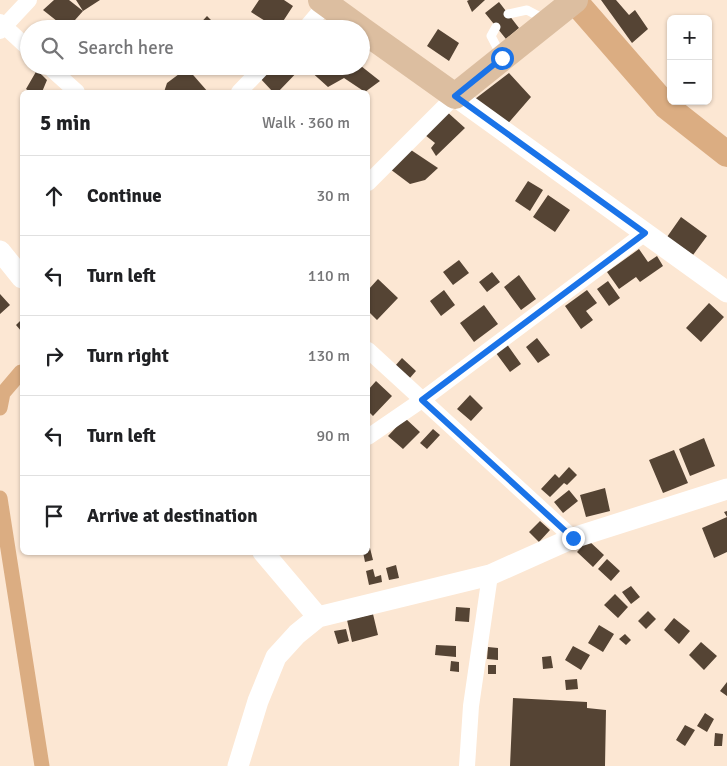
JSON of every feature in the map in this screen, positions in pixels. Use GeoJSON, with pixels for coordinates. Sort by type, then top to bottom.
{"type":"FeatureCollection","features":[{"type":"Feature","properties":{"kind":"main road"},"geometry":{"type":"LineString","coordinates":[[370,35],[455,96],[575,0]]}},
{"type":"Feature","properties":{"kind":"main road"},"geometry":{"type":"LineString","coordinates":[[326,1],[350,20]]}},
{"type":"Feature","properties":{"kind":"street"},"geometry":{"type":"LineString","coordinates":[[20,41],[1,27],[29,0]]}},
{"type":"Feature","properties":{"kind":"street"},"geometry":{"type":"LineString","coordinates":[[312,20],[326,1]]}},
{"type":"Feature","properties":{"kind":"street"},"geometry":{"type":"LineString","coordinates":[[58,75],[75,90]]}},
{"type":"Feature","properties":{"kind":"street"},"geometry":{"type":"LineString","coordinates":[[241,90],[255,75]]}},
{"type":"Feature","properties":{"kind":"street"},"geometry":{"type":"LineString","coordinates":[[370,181],[455,96],[727,292]]}},
{"type":"Feature","properties":{"kind":"street"},"geometry":{"type":"LineString","coordinates":[[370,436],[422,400],[645,233]]}},
{"type":"Feature","properties":{"kind":"street"},"geometry":{"type":"LineString","coordinates":[[0,251],[20,276]]}},
{"type":"Feature","properties":{"kind":"street"},"geometry":{"type":"LineString","coordinates":[[370,352],[573,538]]}},
{"type":"Feature","properties":{"kind":"street"},"geometry":{"type":"LineString","coordinates":[[238,766],[258,701],[276,657],[297,634],[318,616],[490,575],[573,538],[727,489]]}},
{"type":"Feature","properties":{"kind":"street"},"geometry":{"type":"LineString","coordinates":[[266,555],[318,616]]}},
{"type":"Feature","properties":{"kind":"street"},"geometry":{"type":"LineString","coordinates":[[467,766],[471,706],[490,575]]}},
{"type":"Feature","properties":{"kind":"lane"},"geometry":{"type":"LineString","coordinates":[[508,14],[526,10],[548,21]]}},
{"type":"Feature","properties":{"kind":"lane"},"geometry":{"type":"LineString","coordinates":[[496,27],[491,36],[502,58]]}},
{"type":"Feature","properties":{"kind":"building"},"geometry":{"type":"Polygon","coordinates":[[[54,0],[69,0],[83,11],[75,20],[56,20],[43,10],[54,0]]]}},
{"type":"Feature","properties":{"kind":"building"},"geometry":{"type":"Polygon","coordinates":[[[76,0],[100,0],[83,11],[76,0]]]}},
{"type":"Feature","properties":{"kind":"building"},"geometry":{"type":"Polygon","coordinates":[[[259,0],[284,0],[293,6],[284,20],[264,20],[251,12],[259,0]]]}},
{"type":"Feature","properties":{"kind":"building"},"geometry":{"type":"Polygon","coordinates":[[[485,0],[472,12],[467,1],[485,0]]]}},
{"type":"Feature","properties":{"kind":"building"},"geometry":{"type":"Polygon","coordinates":[[[601,0],[616,0],[629,15],[635,10],[648,29],[632,43],[601,0]]]}},
{"type":"Feature","properties":{"kind":"building"},"geometry":{"type":"Polygon","coordinates":[[[499,2],[519,28],[506,39],[485,13],[499,2]]]}},
{"type":"Feature","properties":{"kind":"building"},"geometry":{"type":"Polygon","coordinates":[[[438,29],[459,43],[449,61],[427,46],[438,29]]]}},
{"type":"Feature","properties":{"kind":"building"},"geometry":{"type":"Polygon","coordinates":[[[370,73],[380,81],[368,90],[362,90],[344,78],[328,87],[315,75],[370,75],[370,73]]]}},
{"type":"Feature","properties":{"kind":"building"},"geometry":{"type":"Polygon","coordinates":[[[509,73],[531,97],[505,127],[475,99],[509,73]]]}},
{"type":"Feature","properties":{"kind":"building"},"geometry":{"type":"Polygon","coordinates":[[[34,75],[42,75],[47,80],[43,90],[26,89],[34,75]]]}},
{"type":"Feature","properties":{"kind":"building"},"geometry":{"type":"Polygon","coordinates":[[[178,75],[193,75],[206,90],[165,90],[167,83],[178,75]]]}},
{"type":"Feature","properties":{"kind":"building"},"geometry":{"type":"Polygon","coordinates":[[[294,75],[280,90],[271,90],[258,76],[294,75]]]}},
{"type":"Feature","properties":{"kind":"building"},"geometry":{"type":"Polygon","coordinates":[[[445,110],[465,128],[436,156],[431,148],[435,143],[425,135],[445,110]]]}},
{"type":"Feature","properties":{"kind":"building"},"geometry":{"type":"Polygon","coordinates":[[[408,148],[438,168],[425,180],[410,184],[390,169],[408,148]]]}},
{"type":"Feature","properties":{"kind":"building"},"geometry":{"type":"Polygon","coordinates":[[[528,181],[543,190],[530,211],[515,201],[528,181]]]}},
{"type":"Feature","properties":{"kind":"building"},"geometry":{"type":"Polygon","coordinates":[[[548,195],[570,210],[555,232],[533,217],[548,195]]]}},
{"type":"Feature","properties":{"kind":"building"},"geometry":{"type":"Polygon","coordinates":[[[681,217],[707,236],[693,255],[667,237],[681,217]]]}},
{"type":"Feature","properties":{"kind":"building"},"geometry":{"type":"Polygon","coordinates":[[[639,249],[648,262],[657,256],[663,266],[640,282],[636,277],[619,289],[607,272],[639,249]]]}},
{"type":"Feature","properties":{"kind":"building"},"geometry":{"type":"Polygon","coordinates":[[[459,260],[469,273],[453,285],[443,272],[459,260]]]}},
{"type":"Feature","properties":{"kind":"building"},"geometry":{"type":"Polygon","coordinates":[[[492,272],[500,282],[487,292],[479,282],[492,272]]]}},
{"type":"Feature","properties":{"kind":"building"},"geometry":{"type":"Polygon","coordinates":[[[519,275],[536,299],[521,310],[504,287],[519,275]]]}},
{"type":"Feature","properties":{"kind":"building"},"geometry":{"type":"Polygon","coordinates":[[[378,279],[398,298],[377,320],[370,313],[370,288],[378,279]]]}},
{"type":"Feature","properties":{"kind":"building"},"geometry":{"type":"Polygon","coordinates":[[[608,281],[620,298],[609,306],[597,289],[608,281]]]}},
{"type":"Feature","properties":{"kind":"building"},"geometry":{"type":"Polygon","coordinates":[[[444,290],[455,305],[441,316],[430,301],[444,290]]]}},
{"type":"Feature","properties":{"kind":"building"},"geometry":{"type":"Polygon","coordinates":[[[587,290],[597,303],[586,311],[593,320],[581,329],[565,306],[587,290]]]}},
{"type":"Feature","properties":{"kind":"building"},"geometry":{"type":"Polygon","coordinates":[[[0,294],[10,305],[0,314],[0,294]]]}},
{"type":"Feature","properties":{"kind":"building"},"geometry":{"type":"Polygon","coordinates":[[[709,303],[724,317],[701,342],[686,328],[709,303]]]}},
{"type":"Feature","properties":{"kind":"building"},"geometry":{"type":"Polygon","coordinates":[[[484,305],[498,324],[474,342],[460,323],[484,305]]]}},
{"type":"Feature","properties":{"kind":"building"},"geometry":{"type":"Polygon","coordinates":[[[20,321],[20,330],[16,325],[20,321]]]}},
{"type":"Feature","properties":{"kind":"building"},"geometry":{"type":"Polygon","coordinates":[[[537,338],[550,355],[538,363],[526,347],[537,338]]]}},
{"type":"Feature","properties":{"kind":"building"},"geometry":{"type":"Polygon","coordinates":[[[504,340],[521,364],[510,372],[493,349],[504,340]]]}},
{"type":"Feature","properties":{"kind":"building"},"geometry":{"type":"Polygon","coordinates":[[[402,358],[416,371],[409,379],[395,366],[402,358]]]}},
{"type":"Feature","properties":{"kind":"building"},"geometry":{"type":"Polygon","coordinates":[[[376,381],[392,396],[373,416],[370,413],[370,388],[376,381]]]}},
{"type":"Feature","properties":{"kind":"building"},"geometry":{"type":"Polygon","coordinates":[[[470,395],[483,408],[471,421],[457,409],[470,395]]]}},
{"type":"Feature","properties":{"kind":"building"},"geometry":{"type":"Polygon","coordinates":[[[405,418],[420,432],[403,449],[388,436],[405,418]]]}},
{"type":"Feature","properties":{"kind":"building"},"geometry":{"type":"Polygon","coordinates":[[[433,429],[440,435],[427,449],[420,443],[433,429]]]}},
{"type":"Feature","properties":{"kind":"building"},"geometry":{"type":"Polygon","coordinates":[[[704,438],[715,466],[690,476],[679,449],[704,438]]]}},
{"type":"Feature","properties":{"kind":"building"},"geometry":{"type":"Polygon","coordinates":[[[674,450],[688,483],[663,493],[649,460],[674,450]]]}},
{"type":"Feature","properties":{"kind":"building"},"geometry":{"type":"Polygon","coordinates":[[[569,467],[577,475],[567,485],[564,483],[550,497],[541,489],[555,474],[559,478],[569,467]]]}},
{"type":"Feature","properties":{"kind":"building"},"geometry":{"type":"Polygon","coordinates":[[[605,488],[610,511],[586,517],[580,495],[605,488]]]}},
{"type":"Feature","properties":{"kind":"building"},"geometry":{"type":"Polygon","coordinates":[[[569,490],[578,501],[563,513],[554,502],[569,490]]]}},
{"type":"Feature","properties":{"kind":"building"},"geometry":{"type":"Polygon","coordinates":[[[727,517],[727,552],[714,558],[702,528],[727,517]]]}},
{"type":"Feature","properties":{"kind":"building"},"geometry":{"type":"Polygon","coordinates":[[[540,521],[550,530],[539,542],[529,532],[540,521]]]}},
{"type":"Feature","properties":{"kind":"building"},"geometry":{"type":"Polygon","coordinates":[[[588,540],[604,555],[593,567],[577,552],[588,540]]]}},
{"type":"Feature","properties":{"kind":"building"},"geometry":{"type":"Polygon","coordinates":[[[370,548],[373,560],[365,562],[364,555],[370,555],[370,548]]]}},
{"type":"Feature","properties":{"kind":"building"},"geometry":{"type":"Polygon","coordinates":[[[607,559],[620,571],[611,581],[598,569],[607,559]]]}},
{"type":"Feature","properties":{"kind":"building"},"geometry":{"type":"Polygon","coordinates":[[[396,565],[399,578],[389,580],[386,568],[396,565]]]}},
{"type":"Feature","properties":{"kind":"building"},"geometry":{"type":"Polygon","coordinates":[[[373,569],[375,577],[381,575],[382,582],[369,585],[366,571],[373,569]]]}},
{"type":"Feature","properties":{"kind":"building"},"geometry":{"type":"Polygon","coordinates":[[[631,586],[640,597],[631,604],[622,592],[631,586]]]}},
{"type":"Feature","properties":{"kind":"building"},"geometry":{"type":"Polygon","coordinates":[[[615,594],[628,607],[618,618],[604,605],[615,594]]]}},
{"type":"Feature","properties":{"kind":"building"},"geometry":{"type":"Polygon","coordinates":[[[456,607],[470,608],[469,622],[455,621],[456,607]]]}},
{"type":"Feature","properties":{"kind":"building"},"geometry":{"type":"Polygon","coordinates":[[[648,611],[656,619],[646,629],[638,621],[648,611]]]}},
{"type":"Feature","properties":{"kind":"building"},"geometry":{"type":"Polygon","coordinates":[[[373,614],[378,635],[352,642],[347,620],[373,614]]]}},
{"type":"Feature","properties":{"kind":"building"},"geometry":{"type":"Polygon","coordinates":[[[674,618],[690,631],[679,644],[664,630],[674,618]]]}},
{"type":"Feature","properties":{"kind":"building"},"geometry":{"type":"Polygon","coordinates":[[[599,625],[614,634],[603,652],[588,643],[599,625]]]}},
{"type":"Feature","properties":{"kind":"building"},"geometry":{"type":"Polygon","coordinates":[[[346,629],[349,641],[338,644],[334,631],[346,629]]]}},
{"type":"Feature","properties":{"kind":"building"},"geometry":{"type":"Polygon","coordinates":[[[625,634],[631,640],[626,645],[619,639],[625,634]]]}},
{"type":"Feature","properties":{"kind":"building"},"geometry":{"type":"Polygon","coordinates":[[[701,642],[717,656],[704,670],[689,655],[701,642]]]}},
{"type":"Feature","properties":{"kind":"building"},"geometry":{"type":"Polygon","coordinates":[[[436,645],[456,646],[456,657],[435,655],[436,645]]]}},
{"type":"Feature","properties":{"kind":"building"},"geometry":{"type":"Polygon","coordinates":[[[573,646],[590,655],[581,670],[565,660],[573,646]]]}},
{"type":"Feature","properties":{"kind":"building"},"geometry":{"type":"Polygon","coordinates":[[[488,647],[498,648],[498,660],[487,659],[488,647]]]}},
{"type":"Feature","properties":{"kind":"building"},"geometry":{"type":"Polygon","coordinates":[[[551,656],[553,668],[543,669],[542,657],[551,656]]]}},
{"type":"Feature","properties":{"kind":"building"},"geometry":{"type":"Polygon","coordinates":[[[451,661],[459,662],[459,672],[450,671],[451,661]]]}},
{"type":"Feature","properties":{"kind":"building"},"geometry":{"type":"Polygon","coordinates":[[[488,665],[496,665],[496,674],[488,674],[488,665]]]}},
{"type":"Feature","properties":{"kind":"building"},"geometry":{"type":"Polygon","coordinates":[[[577,679],[578,689],[566,690],[565,680],[577,679]]]}},
{"type":"Feature","properties":{"kind":"building"},"geometry":{"type":"Polygon","coordinates":[[[727,682],[727,696],[720,691],[727,682]]]}},
{"type":"Feature","properties":{"kind":"building"},"geometry":{"type":"Polygon","coordinates":[[[513,698],[587,702],[587,708],[606,710],[605,766],[510,766],[513,698]]]}},
{"type":"Feature","properties":{"kind":"building"},"geometry":{"type":"Polygon","coordinates":[[[705,713],[714,719],[707,732],[697,726],[705,713]]]}},
{"type":"Feature","properties":{"kind":"building"},"geometry":{"type":"Polygon","coordinates":[[[685,725],[695,730],[685,746],[676,740],[685,725]]]}},
{"type":"Feature","properties":{"kind":"building"},"geometry":{"type":"Polygon","coordinates":[[[715,733],[723,734],[722,746],[714,746],[715,733]]]}},
{"type":"Feature","properties":{"kind":"waterway"},"geometry":{"type":"LineString","coordinates":[[579,6],[666,106],[727,154]]}},
{"type":"Feature","properties":{"kind":"waterway"},"geometry":{"type":"LineString","coordinates":[[0,408],[3,393],[20,373]]}},
{"type":"Feature","properties":{"kind":"waterway"},"geometry":{"type":"LineString","coordinates":[[0,498],[42,766]]}},
{"type":"Feature","properties":{"kind":"route"},"geometry":{"type":"LineString","coordinates":[[502,58],[455,96],[645,233],[422,400],[573,538]]}}]}
